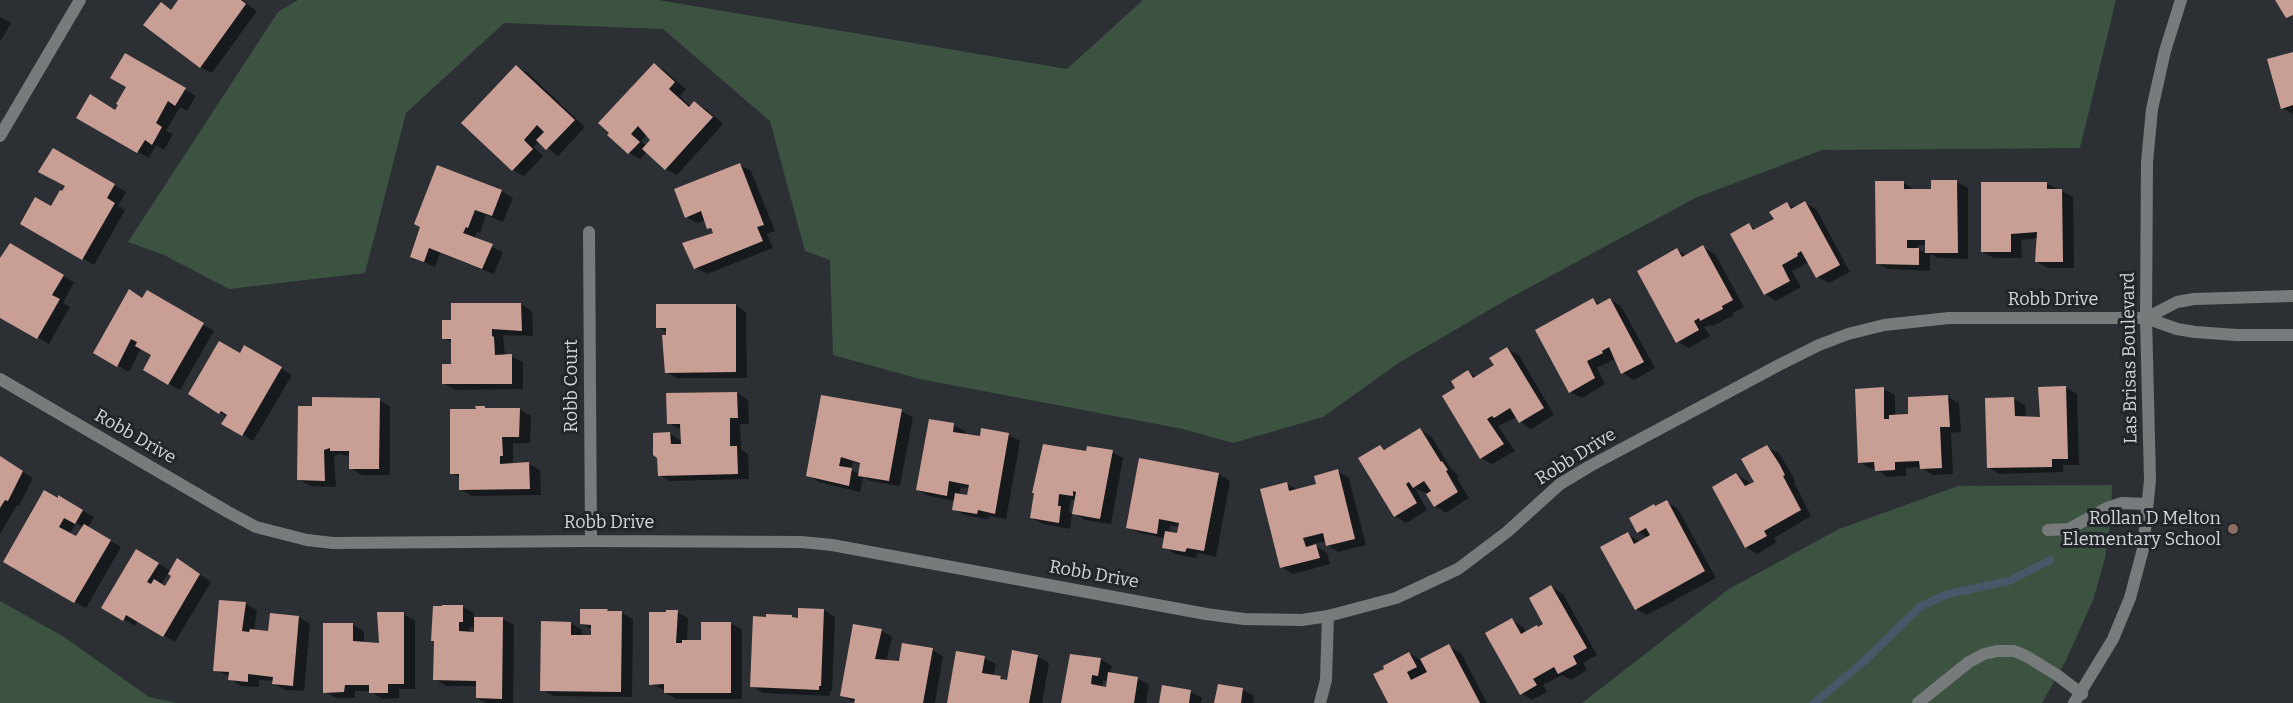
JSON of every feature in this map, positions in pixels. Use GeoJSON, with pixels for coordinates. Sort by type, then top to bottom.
{"type":"FeatureCollection","features":[{"type":"Feature","properties":{"kind":"street"},"geometry":{"type":"LineString","coordinates":[[0,136],[80,0]]}},
{"type":"Feature","properties":{"kind":"street","name":"Las Brisas Boulevard"},"geometry":{"type":"LineString","coordinates":[[2078,699],[2113,639],[2130,598],[2143,549],[2150,480],[2146,318],[2147,162],[2152,109],[2165,51],[2181,0]]}},
{"type":"Feature","properties":{"kind":"street","name":"Robb Court"},"geometry":{"type":"LineString","coordinates":[[589,232],[591,541]]}},
{"type":"Feature","properties":{"kind":"street","name":"Robb Drive"},"geometry":{"type":"LineString","coordinates":[[2146,318],[2177,302],[2194,299],[2293,296]]}},
{"type":"Feature","properties":{"kind":"street","name":"Robb Drive"},"geometry":{"type":"LineString","coordinates":[[0,379],[228,512],[256,526],[307,540],[333,543],[801,542],[1206,615],[1276,620],[1328,616],[1396,598],[1458,569],[1507,532],[1560,484],[1779,365],[1819,345],[1848,334],[1884,325],[1949,318],[2146,318],[2177,329],[2195,332],[2293,335]]}},
{"type":"Feature","properties":{"kind":"street"},"geometry":{"type":"LineString","coordinates":[[2048,530],[2070,529],[2107,508],[2122,503],[2147,504]]}},
{"type":"Feature","properties":{"kind":"street"},"geometry":{"type":"LineString","coordinates":[[1320,703],[1326,680],[1328,616]]}},
{"type":"Feature","properties":{"kind":"street"},"geometry":{"type":"LineString","coordinates":[[1918,703],[1969,662],[1984,654],[1997,651],[2014,651],[2026,656],[2057,675],[2078,699]]}},
{"type":"Feature","properties":{"kind":"green space"},"geometry":{"type":"Polygon","coordinates":[[[298,0],[658,0],[1067,69],[1143,0],[2116,0],[2080,148],[1822,150],[1695,198],[1508,299],[1400,362],[1323,417],[1233,443],[1183,429],[920,379],[833,355],[830,260],[805,251],[770,121],[663,29],[504,23],[406,113],[365,273],[229,289],[164,255],[128,242],[278,12],[298,0]]]}},
{"type":"Feature","properties":{"kind":"green space"},"geometry":{"type":"Polygon","coordinates":[[[2112,485],[2111,519],[2105,558],[2093,600],[2066,660],[2042,703],[1582,703],[1729,589],[1839,529],[1958,486],[2112,485]]]}},
{"type":"Feature","properties":{"kind":"green space"},"geometry":{"type":"Polygon","coordinates":[[[0,601],[64,637],[149,697],[177,703],[0,703],[0,601]]]}},
{"type":"Feature","properties":{"kind":"building"},"geometry":{"type":"Polygon","coordinates":[[[178,0],[241,0],[246,4],[200,68],[143,25],[161,2],[171,10],[178,0]]]}},
{"type":"Feature","properties":{"kind":"building"},"geometry":{"type":"Polygon","coordinates":[[[2275,0],[2293,0],[2293,15],[2286,18],[2275,0]]]}},
{"type":"Feature","properties":{"kind":"building"},"geometry":{"type":"Polygon","coordinates":[[[2293,52],[2293,105],[2281,109],[2267,59],[2293,52]]]}},
{"type":"Feature","properties":{"kind":"building"},"geometry":{"type":"Polygon","coordinates":[[[125,53],[186,88],[175,106],[168,101],[156,123],[162,127],[152,145],[145,140],[137,153],[76,118],[90,94],[115,110],[126,87],[110,78],[125,53]]]}},
{"type":"Feature","properties":{"kind":"building"},"geometry":{"type":"Polygon","coordinates":[[[654,63],[675,82],[669,89],[689,107],[694,101],[713,117],[665,170],[642,149],[650,140],[638,126],[631,134],[640,142],[628,154],[607,135],[609,133],[598,123],[654,63]]]}},
{"type":"Feature","properties":{"kind":"building"},"geometry":{"type":"Polygon","coordinates":[[[516,65],[575,120],[546,150],[536,140],[544,132],[537,125],[524,140],[533,149],[512,171],[461,123],[516,65]]]}},
{"type":"Feature","properties":{"kind":"building"},"geometry":{"type":"Polygon","coordinates":[[[53,148],[115,184],[107,198],[115,203],[82,260],[20,224],[35,197],[51,206],[60,190],[62,191],[65,186],[38,172],[53,148]]]}},
{"type":"Feature","properties":{"kind":"building"},"geometry":{"type":"Polygon","coordinates":[[[740,163],[764,225],[757,227],[763,241],[694,269],[682,243],[713,233],[711,228],[707,229],[701,211],[685,218],[674,189],[740,163]]]}},
{"type":"Feature","properties":{"kind":"building"},"geometry":{"type":"Polygon","coordinates":[[[437,165],[502,190],[492,216],[475,210],[468,228],[466,227],[463,233],[493,244],[482,269],[429,248],[424,262],[410,257],[420,227],[414,224],[437,165]]]}},
{"type":"Feature","properties":{"kind":"building"},"geometry":{"type":"Polygon","coordinates":[[[1931,180],[1957,180],[1958,253],[1925,253],[1925,240],[1907,240],[1907,248],[1919,248],[1919,265],[1876,264],[1875,181],[1904,181],[1904,189],[1931,189],[1931,180]]]}},
{"type":"Feature","properties":{"kind":"building"},"geometry":{"type":"Polygon","coordinates":[[[1981,182],[2047,182],[2047,189],[2062,189],[2063,262],[2035,262],[2037,232],[2011,234],[2011,252],[1981,252],[1981,182]]]}},
{"type":"Feature","properties":{"kind":"building"},"geometry":{"type":"Polygon","coordinates":[[[1805,201],[1840,265],[1816,278],[1801,251],[1797,254],[1798,256],[1782,265],[1790,281],[1764,295],[1730,234],[1749,223],[1753,230],[1774,219],[1769,212],[1787,202],[1791,209],[1805,201]]]}},
{"type":"Feature","properties":{"kind":"building"},"geometry":{"type":"Polygon","coordinates":[[[10,243],[64,275],[52,295],[60,299],[37,339],[0,318],[0,258],[10,243]]]}},
{"type":"Feature","properties":{"kind":"building"},"geometry":{"type":"Polygon","coordinates":[[[1703,245],[1733,300],[1722,306],[1723,309],[1700,321],[1699,318],[1694,321],[1699,330],[1676,343],[1637,271],[1677,248],[1682,257],[1703,245]]]}},
{"type":"Feature","properties":{"kind":"building"},"geometry":{"type":"Polygon","coordinates":[[[129,289],[142,298],[147,290],[204,323],[168,385],[143,370],[151,355],[135,346],[137,342],[131,339],[117,367],[93,353],[129,289]]]}},
{"type":"Feature","properties":{"kind":"building"},"geometry":{"type":"Polygon","coordinates":[[[1593,298],[1597,305],[1610,298],[1644,362],[1621,374],[1609,347],[1602,351],[1603,353],[1587,361],[1595,378],[1569,393],[1535,330],[1593,298]]]}},
{"type":"Feature","properties":{"kind":"building"},"geometry":{"type":"Polygon","coordinates":[[[451,303],[521,303],[522,331],[492,329],[495,355],[512,354],[512,384],[442,384],[442,364],[451,364],[451,339],[442,339],[442,320],[451,320],[451,303]]]}},
{"type":"Feature","properties":{"kind":"building"},"geometry":{"type":"Polygon","coordinates":[[[656,304],[736,304],[736,372],[665,373],[662,335],[666,335],[666,328],[656,328],[656,304]]]}},
{"type":"Feature","properties":{"kind":"building"},"geometry":{"type":"Polygon","coordinates":[[[219,341],[240,353],[244,345],[282,367],[242,436],[221,424],[227,415],[221,411],[219,414],[188,394],[219,341]]]}},
{"type":"Feature","properties":{"kind":"building"},"geometry":{"type":"Polygon","coordinates":[[[1507,347],[1544,408],[1519,423],[1510,408],[1494,418],[1492,416],[1487,419],[1504,444],[1480,459],[1442,396],[1455,388],[1451,381],[1468,370],[1473,378],[1494,365],[1489,358],[1507,347]]]}},
{"type":"Feature","properties":{"kind":"building"},"geometry":{"type":"Polygon","coordinates":[[[2066,386],[2068,459],[2052,459],[2052,467],[1987,468],[1985,398],[2014,397],[2015,416],[2040,417],[2038,387],[2066,386]]]}},
{"type":"Feature","properties":{"kind":"building"},"geometry":{"type":"Polygon","coordinates":[[[1884,387],[1884,419],[1889,419],[1889,415],[1908,414],[1908,397],[1948,395],[1950,427],[1940,427],[1942,468],[1920,469],[1919,461],[1895,462],[1895,470],[1875,471],[1874,462],[1858,463],[1855,389],[1884,387]]]}},
{"type":"Feature","properties":{"kind":"building"},"geometry":{"type":"Polygon","coordinates":[[[737,392],[738,418],[730,418],[730,446],[737,446],[738,474],[658,476],[657,458],[653,455],[653,433],[670,432],[671,444],[681,444],[680,424],[667,424],[666,393],[737,392]]]}},
{"type":"Feature","properties":{"kind":"building"},"geometry":{"type":"Polygon","coordinates":[[[821,395],[902,409],[889,481],[858,476],[860,463],[841,457],[839,466],[852,468],[849,486],[806,476],[821,395]]]}},
{"type":"Feature","properties":{"kind":"building"},"geometry":{"type":"Polygon","coordinates":[[[312,397],[380,398],[379,469],[349,469],[349,451],[330,451],[330,448],[324,450],[325,481],[297,480],[298,406],[312,406],[312,397]]]}},
{"type":"Feature","properties":{"kind":"building"},"geometry":{"type":"Polygon","coordinates":[[[475,406],[520,408],[519,437],[502,437],[503,456],[500,456],[500,464],[529,462],[530,489],[459,490],[459,474],[450,474],[450,409],[476,409],[475,406]]]}},
{"type":"Feature","properties":{"kind":"building"},"geometry":{"type":"Polygon","coordinates":[[[929,419],[954,423],[953,432],[980,436],[981,428],[1009,433],[995,514],[978,510],[977,514],[952,510],[955,493],[967,495],[969,485],[949,481],[947,496],[916,490],[929,419]]]}},
{"type":"Feature","properties":{"kind":"building"},"geometry":{"type":"Polygon","coordinates":[[[1420,428],[1448,470],[1446,471],[1458,492],[1434,507],[1426,494],[1431,491],[1424,481],[1413,488],[1409,482],[1406,484],[1417,503],[1394,517],[1358,458],[1380,445],[1384,450],[1420,428]]]}},
{"type":"Feature","properties":{"kind":"building"},"geometry":{"type":"Polygon","coordinates":[[[1043,444],[1086,451],[1087,446],[1113,450],[1100,519],[1072,514],[1076,492],[1073,491],[1073,496],[1059,494],[1058,506],[1061,506],[1059,523],[1030,518],[1034,493],[1032,493],[1043,444]]]}},
{"type":"Feature","properties":{"kind":"building"},"geometry":{"type":"Polygon","coordinates":[[[1767,445],[1780,465],[1785,475],[1783,476],[1801,510],[1764,531],[1767,536],[1745,548],[1712,487],[1736,473],[1745,486],[1754,482],[1741,459],[1767,445]]]}},
{"type":"Feature","properties":{"kind":"building"},"geometry":{"type":"Polygon","coordinates":[[[0,456],[23,471],[8,501],[5,500],[0,508],[0,456]]]}},
{"type":"Feature","properties":{"kind":"building"},"geometry":{"type":"Polygon","coordinates":[[[1139,458],[1219,473],[1204,551],[1187,548],[1185,552],[1162,548],[1165,531],[1177,533],[1179,523],[1159,519],[1157,534],[1126,528],[1139,458]]]}},
{"type":"Feature","properties":{"kind":"building"},"geometry":{"type":"Polygon","coordinates":[[[1338,469],[1355,539],[1326,546],[1323,533],[1303,538],[1306,547],[1316,544],[1320,558],[1280,568],[1260,489],[1287,482],[1289,491],[1316,484],[1314,476],[1338,469]]]}},
{"type":"Feature","properties":{"kind":"building"},"geometry":{"type":"Polygon","coordinates":[[[44,490],[58,498],[58,495],[83,510],[75,524],[64,518],[59,527],[76,536],[84,524],[111,540],[74,603],[3,562],[44,490]]]}},
{"type":"Feature","properties":{"kind":"building"},"geometry":{"type":"Polygon","coordinates":[[[1667,500],[1705,571],[1635,610],[1600,547],[1628,532],[1634,544],[1650,535],[1646,528],[1637,533],[1629,518],[1654,504],[1655,506],[1667,500]]]}},
{"type":"Feature","properties":{"kind":"building"},"geometry":{"type":"Polygon","coordinates":[[[136,549],[159,563],[147,582],[151,584],[154,579],[165,586],[171,576],[168,574],[177,558],[200,574],[163,637],[126,615],[123,621],[101,608],[136,549]]]}},
{"type":"Feature","properties":{"kind":"building"},"geometry":{"type":"Polygon","coordinates":[[[1551,585],[1587,648],[1573,656],[1577,664],[1558,674],[1554,667],[1533,679],[1537,685],[1520,695],[1485,633],[1512,618],[1521,634],[1543,624],[1529,598],[1551,585]]]}},
{"type":"Feature","properties":{"kind":"building"},"geometry":{"type":"Polygon","coordinates":[[[219,600],[246,602],[242,631],[249,632],[250,629],[268,631],[270,613],[299,616],[293,686],[272,684],[273,677],[248,674],[248,682],[228,680],[229,672],[213,671],[219,600]]]}},
{"type":"Feature","properties":{"kind":"building"},"geometry":{"type":"Polygon","coordinates":[[[463,605],[463,622],[459,622],[459,631],[474,632],[474,617],[503,617],[502,699],[476,698],[476,681],[433,680],[434,641],[431,641],[433,606],[463,605]]]}},
{"type":"Feature","properties":{"kind":"building"},"geometry":{"type":"Polygon","coordinates":[[[798,608],[824,609],[819,690],[750,687],[753,616],[792,615],[798,618],[798,608]]]}},
{"type":"Feature","properties":{"kind":"building"},"geometry":{"type":"Polygon","coordinates":[[[580,609],[622,611],[621,692],[540,691],[541,621],[571,622],[571,635],[591,635],[591,625],[580,624],[580,609]]]}},
{"type":"Feature","properties":{"kind":"building"},"geometry":{"type":"Polygon","coordinates":[[[666,610],[678,610],[676,643],[682,643],[682,640],[701,640],[701,622],[731,622],[731,693],[664,693],[664,684],[649,685],[649,612],[666,612],[666,610]]]}},
{"type":"Feature","properties":{"kind":"building"},"geometry":{"type":"Polygon","coordinates":[[[377,612],[404,612],[404,684],[388,684],[388,693],[369,693],[369,685],[345,685],[344,692],[323,693],[323,623],[353,623],[353,641],[379,643],[377,612]]]}},
{"type":"Feature","properties":{"kind":"building"},"geometry":{"type":"Polygon","coordinates":[[[853,624],[882,629],[875,659],[899,661],[902,643],[933,648],[923,703],[854,703],[855,699],[840,696],[853,624]]]}},
{"type":"Feature","properties":{"kind":"building"},"geometry":{"type":"Polygon","coordinates":[[[1449,644],[1480,703],[1388,703],[1373,674],[1409,652],[1417,667],[1407,672],[1411,680],[1427,672],[1420,659],[1449,644]]]}},
{"type":"Feature","properties":{"kind":"building"},"geometry":{"type":"Polygon","coordinates":[[[1012,650],[1038,655],[1029,703],[947,703],[956,651],[985,656],[982,673],[1001,676],[1000,679],[1007,680],[1012,650]]]}},
{"type":"Feature","properties":{"kind":"building"},"geometry":{"type":"Polygon","coordinates":[[[1070,654],[1101,658],[1098,676],[1092,675],[1091,684],[1106,687],[1108,672],[1138,677],[1134,703],[1061,703],[1070,654]]]}},
{"type":"Feature","properties":{"kind":"building"},"geometry":{"type":"Polygon","coordinates":[[[1218,684],[1243,688],[1241,703],[1214,703],[1218,684]]]}},
{"type":"Feature","properties":{"kind":"building"},"geometry":{"type":"Polygon","coordinates":[[[1162,685],[1191,690],[1189,703],[1159,703],[1162,685]]]}},
{"type":"Feature","properties":{"kind":"waterway"},"geometry":{"type":"LineString","coordinates":[[1814,703],[1862,663],[1921,606],[1948,594],[2009,581],[2050,560]]}},
{"type":"Feature","properties":{"kind":"place","name":"Rollan D Melton Elementary School"},"geometry":{"type":"Point","coordinates":[2233,529]}}]}
